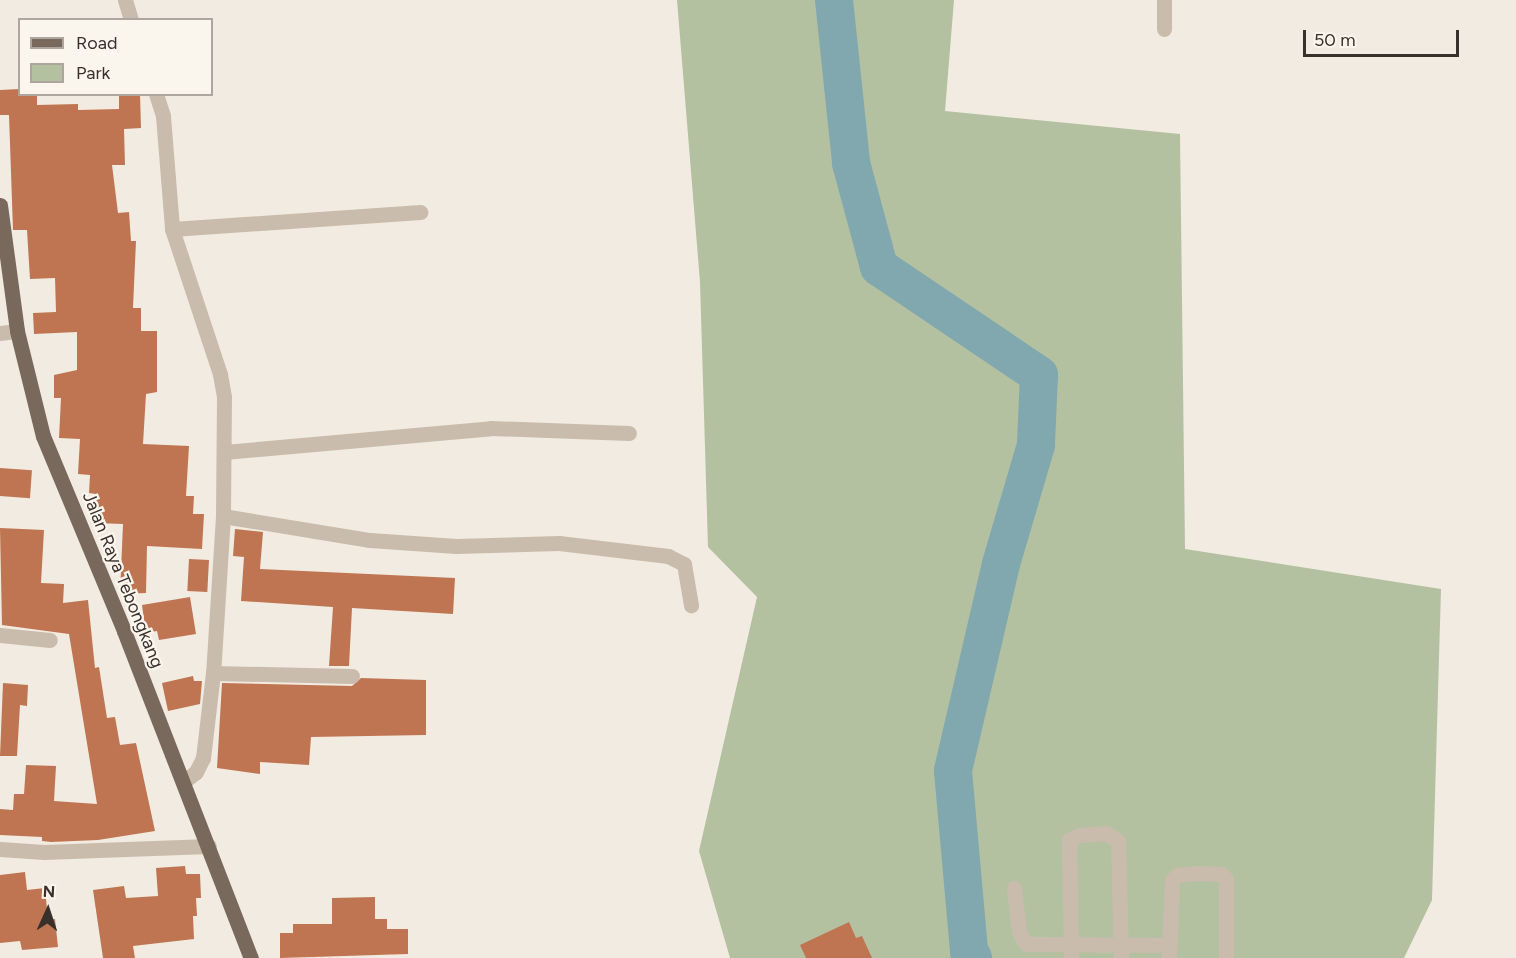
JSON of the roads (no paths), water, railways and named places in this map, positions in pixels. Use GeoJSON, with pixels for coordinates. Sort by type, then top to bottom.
{"type":"FeatureCollection","features":[{"type":"Feature","properties":{"kind":"main road","name":"Jalan Raya Tebongkang"},"geometry":{"type":"LineString","coordinates":[[0,205],[17,331],[43,436],[209,846],[251,958]]}},
{"type":"Feature","properties":{"kind":"street"},"geometry":{"type":"LineString","coordinates":[[125,0],[130,18]]}},
{"type":"Feature","properties":{"kind":"street"},"geometry":{"type":"LineString","coordinates":[[1164,0],[1164,29]]}},
{"type":"Feature","properties":{"kind":"street"},"geometry":{"type":"LineString","coordinates":[[156,96],[164,127],[172,229],[223,386],[223,516],[213,673],[203,758],[196,772],[183,782]]}},
{"type":"Feature","properties":{"kind":"street"},"geometry":{"type":"LineString","coordinates":[[172,229],[420,212]]}},
{"type":"Feature","properties":{"kind":"street"},"geometry":{"type":"LineString","coordinates":[[0,333],[17,331]]}},
{"type":"Feature","properties":{"kind":"street"},"geometry":{"type":"LineString","coordinates":[[224,452],[491,428],[629,432]]}},
{"type":"Feature","properties":{"kind":"street"},"geometry":{"type":"LineString","coordinates":[[223,516],[370,540],[456,546],[560,543],[668,556],[684,564],[691,605]]}},
{"type":"Feature","properties":{"kind":"street"},"geometry":{"type":"LineString","coordinates":[[0,635],[50,640]]}},
{"type":"Feature","properties":{"kind":"street"},"geometry":{"type":"LineString","coordinates":[[213,673],[352,676]]}},
{"type":"Feature","properties":{"kind":"street"},"geometry":{"type":"LineString","coordinates":[[1071,958],[1069,840],[1079,835],[1106,832],[1118,842],[1122,958]]}},
{"type":"Feature","properties":{"kind":"street"},"geometry":{"type":"LineString","coordinates":[[0,849],[44,852],[209,846]]}},
{"type":"Feature","properties":{"kind":"street"},"geometry":{"type":"LineString","coordinates":[[1014,888],[1019,932],[1026,944],[1122,942],[1169,952],[1172,880],[1184,874],[1221,874],[1226,879],[1226,958]]}},
{"type":"Feature","properties":{"kind":"waterway"},"geometry":{"type":"LineString","coordinates":[[834,0],[851,163],[879,267],[1039,375],[1036,445],[1001,564],[953,771],[969,951],[973,958]]}}]}
